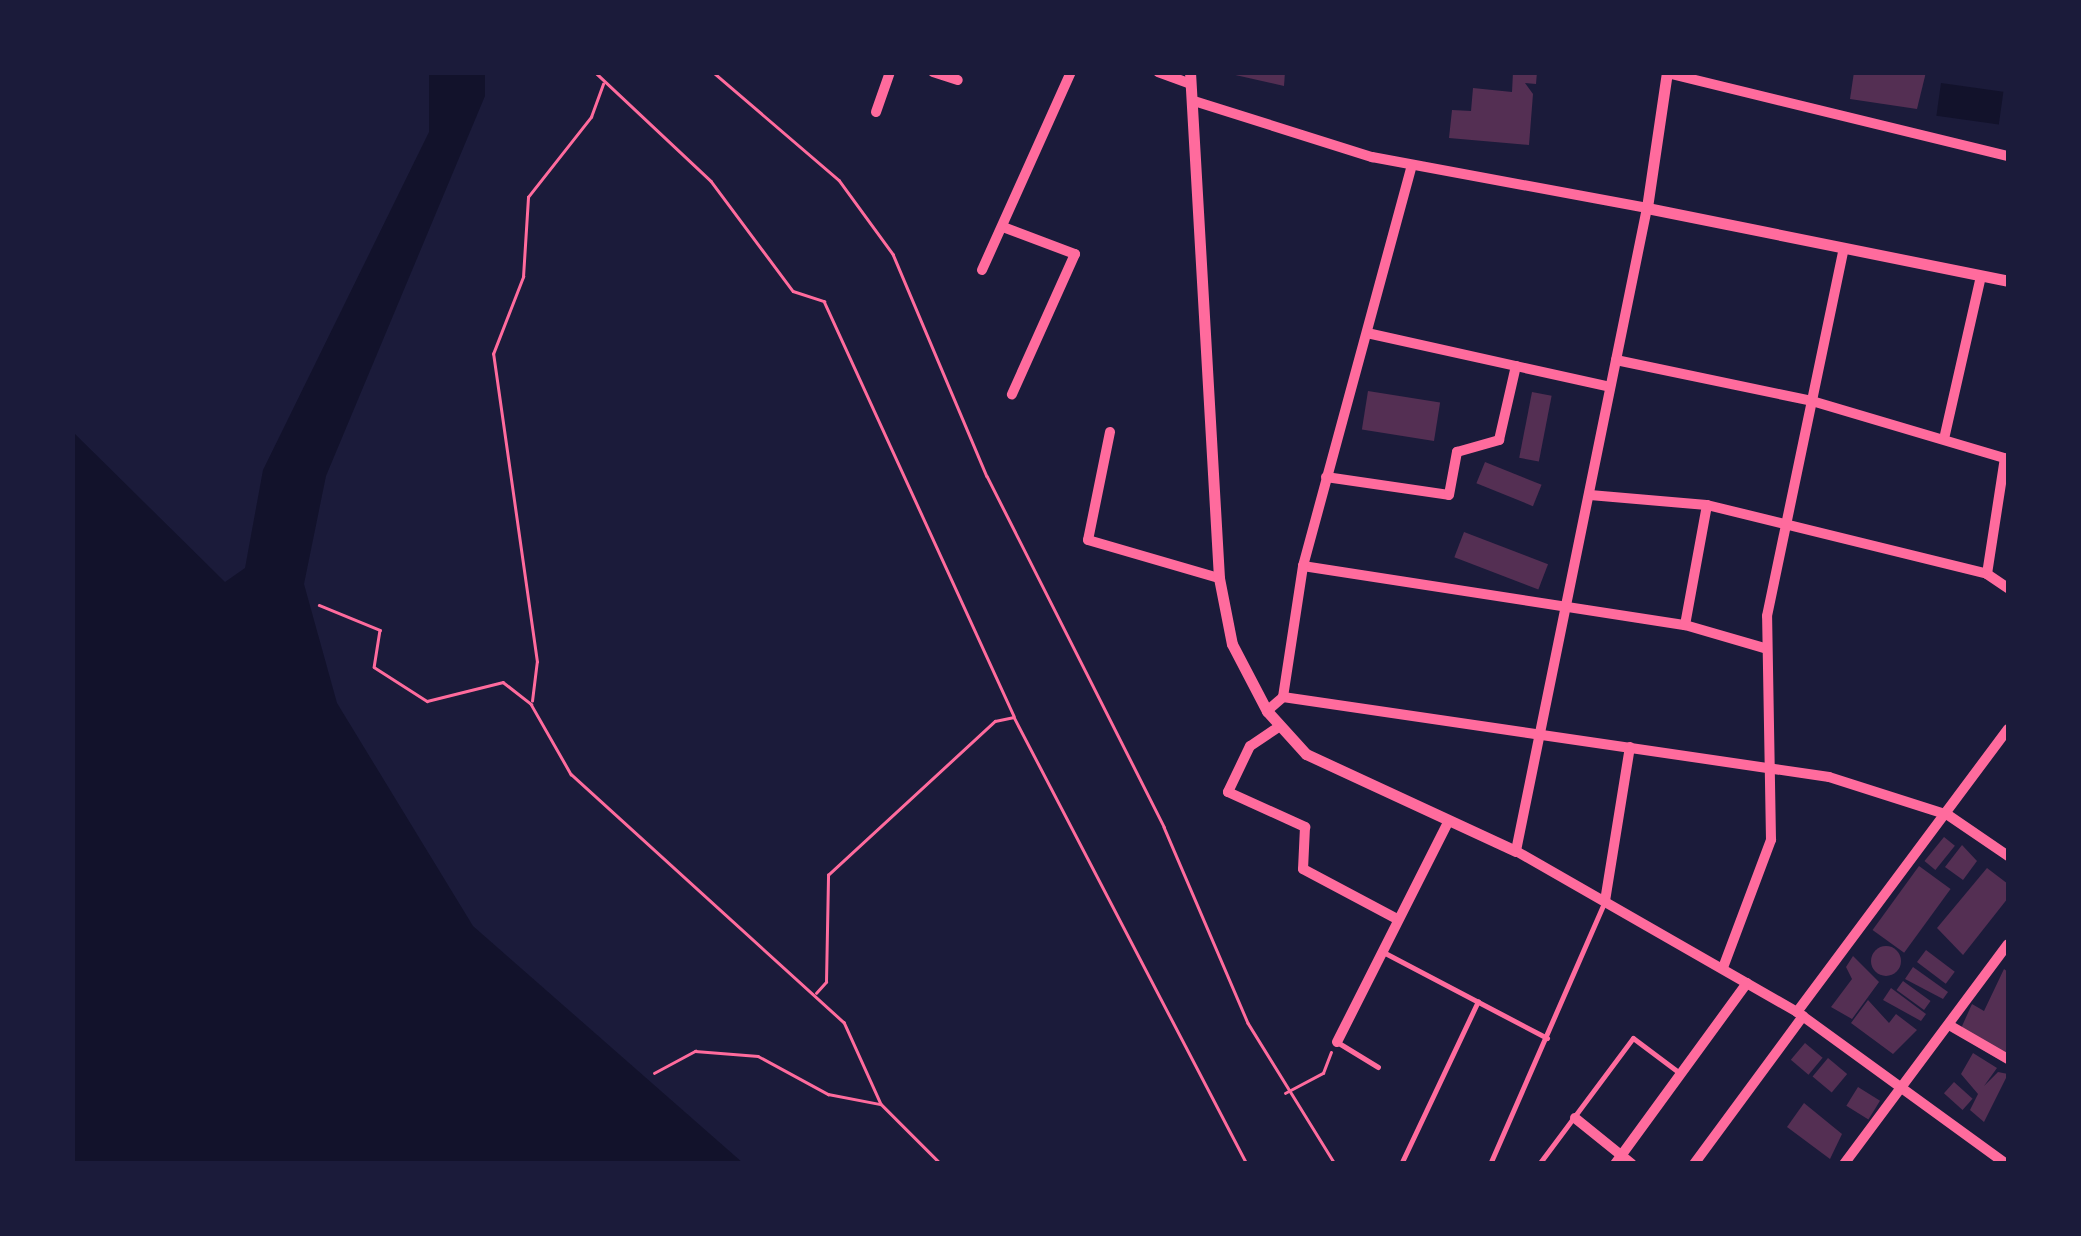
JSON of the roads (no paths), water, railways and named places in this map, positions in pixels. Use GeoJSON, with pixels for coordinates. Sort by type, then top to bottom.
{"type":"FeatureCollection","features":[{"type":"Feature","properties":{"kind":"street"},"geometry":{"type":"LineString","coordinates":[[876,112],[890,72]]}},
{"type":"Feature","properties":{"kind":"street"},"geometry":{"type":"LineString","coordinates":[[933,72],[958,80]]}},
{"type":"Feature","properties":{"kind":"street"},"geometry":{"type":"LineString","coordinates":[[982,270],[1071,72]]}},
{"type":"Feature","properties":{"kind":"street"},"geometry":{"type":"LineString","coordinates":[[1158,72],[1191,78],[1219,578],[1232,644],[1267,711],[1346,780],[1516,852],[1724,966],[1904,1085],[2001,1162]]}},
{"type":"Feature","properties":{"kind":"street"},"geometry":{"type":"LineString","coordinates":[[1516,852],[1648,208],[1667,73],[2008,156]]}},
{"type":"Feature","properties":{"kind":"street"},"geometry":{"type":"LineString","coordinates":[[1194,101],[1412,166],[1648,208],[2008,281]]}},
{"type":"Feature","properties":{"kind":"street"},"geometry":{"type":"LineString","coordinates":[[1267,711],[1283,697],[1303,566],[1412,166]]}},
{"type":"Feature","properties":{"kind":"street"},"geometry":{"type":"LineString","coordinates":[[1003,227],[1075,254],[1012,394]]}},
{"type":"Feature","properties":{"kind":"street"},"geometry":{"type":"LineString","coordinates":[[1724,966],[1771,840],[1764,648],[1844,249]]}},
{"type":"Feature","properties":{"kind":"street"},"geometry":{"type":"LineString","coordinates":[[1944,439],[1980,276]]}},
{"type":"Feature","properties":{"kind":"street"},"geometry":{"type":"LineString","coordinates":[[1367,333],[1610,388]]}},
{"type":"Feature","properties":{"kind":"street"},"geometry":{"type":"LineString","coordinates":[[1616,360],[1812,401],[2007,459],[1987,574]]}},
{"type":"Feature","properties":{"kind":"street"},"geometry":{"type":"LineString","coordinates":[[1326,477],[1448,495],[1457,452],[1499,440],[1516,366]]}},
{"type":"Feature","properties":{"kind":"street"},"geometry":{"type":"LineString","coordinates":[[1110,432],[1088,540],[1219,578]]}},
{"type":"Feature","properties":{"kind":"street"},"geometry":{"type":"LineString","coordinates":[[1590,494],[1707,506],[1987,574],[2008,588]]}},
{"type":"Feature","properties":{"kind":"street"},"geometry":{"type":"LineString","coordinates":[[1685,625],[1707,506]]}},
{"type":"Feature","properties":{"kind":"street"},"geometry":{"type":"LineString","coordinates":[[1303,566],[1685,625],[1764,648]]}},
{"type":"Feature","properties":{"kind":"street"},"geometry":{"type":"LineString","coordinates":[[1283,697],[1630,747],[1769,772],[1830,776],[1948,815],[2008,856]]}},
{"type":"Feature","properties":{"kind":"street"},"geometry":{"type":"LineString","coordinates":[[1280,726],[1250,746],[1228,792],[1305,827],[1303,869],[1397,919]]}},
{"type":"Feature","properties":{"kind":"street"},"geometry":{"type":"LineString","coordinates":[[1694,1164],[2008,729]]}},
{"type":"Feature","properties":{"kind":"street"},"geometry":{"type":"LineString","coordinates":[[1605,901],[1630,747]]}},
{"type":"Feature","properties":{"kind":"street"},"geometry":{"type":"LineString","coordinates":[[1337,1042],[1447,824]]}},
{"type":"Feature","properties":{"kind":"street"},"geometry":{"type":"LineString","coordinates":[[1844,1164],[2008,944]]}},
{"type":"Feature","properties":{"kind":"street"},"geometry":{"type":"LineString","coordinates":[[1618,1159],[1747,983]]}},
{"type":"Feature","properties":{"kind":"street"},"geometry":{"type":"LineString","coordinates":[[1949,1025],[2008,1058]]}},
{"type":"Feature","properties":{"kind":"street"},"geometry":{"type":"LineString","coordinates":[[1575,1118],[1618,1159],[1632,1164]]}},
{"type":"Feature","properties":{"kind":"lane"},"geometry":{"type":"LineString","coordinates":[[1490,1164],[1605,901]]}},
{"type":"Feature","properties":{"kind":"lane"},"geometry":{"type":"LineString","coordinates":[[1382,951],[1547,1038]]}},
{"type":"Feature","properties":{"kind":"lane"},"geometry":{"type":"LineString","coordinates":[[1401,1164],[1478,1000]]}},
{"type":"Feature","properties":{"kind":"lane"},"geometry":{"type":"LineString","coordinates":[[1539,1164],[1633,1038],[1681,1074]]}},
{"type":"Feature","properties":{"kind":"lane"},"geometry":{"type":"LineString","coordinates":[[1337,1042],[1378,1067]]}}]}
